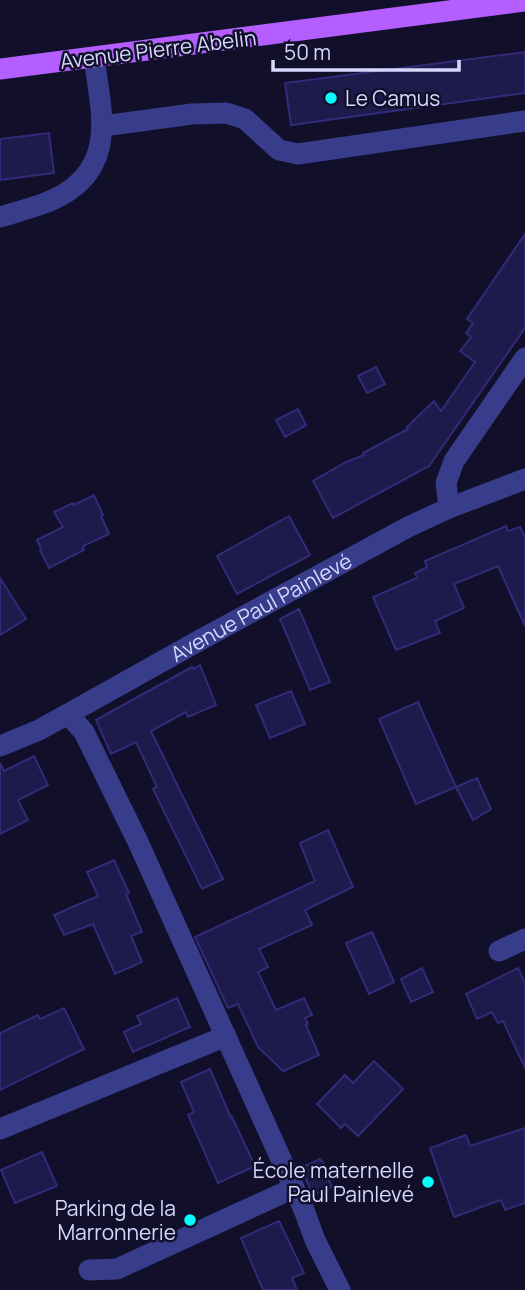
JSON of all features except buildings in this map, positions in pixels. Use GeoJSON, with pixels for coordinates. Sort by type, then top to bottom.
{"type":"FeatureCollection","features":[{"type":"Feature","properties":{"kind":"main road","name":"Avenue Pierre Abelin"},"geometry":{"type":"LineString","coordinates":[[0,69],[525,1]]}},
{"type":"Feature","properties":{"kind":"street"},"geometry":{"type":"LineString","coordinates":[[0,217],[47,202],[66,192],[83,180],[94,165],[101,146],[103,126],[94,57]]}},
{"type":"Feature","properties":{"kind":"street"},"geometry":{"type":"LineString","coordinates":[[103,126],[192,114],[226,113],[245,119],[279,150],[298,154],[525,121]]}},
{"type":"Feature","properties":{"kind":"street"},"geometry":{"type":"LineString","coordinates":[[449,509],[446,483],[454,461],[525,358]]}},
{"type":"Feature","properties":{"kind":"street","name":"Avenue Paul Painlevé"},"geometry":{"type":"LineString","coordinates":[[0,746],[68,715],[384,540],[449,509],[525,479]]}},
{"type":"Feature","properties":{"kind":"street"},"geometry":{"type":"LineString","coordinates":[[68,715],[84,732],[144,854],[340,1290]]}},
{"type":"Feature","properties":{"kind":"street"},"geometry":{"type":"LineString","coordinates":[[499,951],[525,939]]}},
{"type":"Feature","properties":{"kind":"street"},"geometry":{"type":"LineString","coordinates":[[0,1129],[226,1036]]}},
{"type":"Feature","properties":{"kind":"street"},"geometry":{"type":"LineString","coordinates":[[89,1270],[117,1269],[294,1188]]}},
{"type":"Feature","properties":{"kind":"place","name":"Le Camus"},"geometry":{"type":"Point","coordinates":[331,98]}},
{"type":"Feature","properties":{"kind":"place","name":"École maternelle Paul Painlevé"},"geometry":{"type":"Point","coordinates":[428,1182]}},
{"type":"Feature","properties":{"kind":"place","name":"Parking de la Marronnerie"},"geometry":{"type":"Point","coordinates":[190,1220]}}]}
